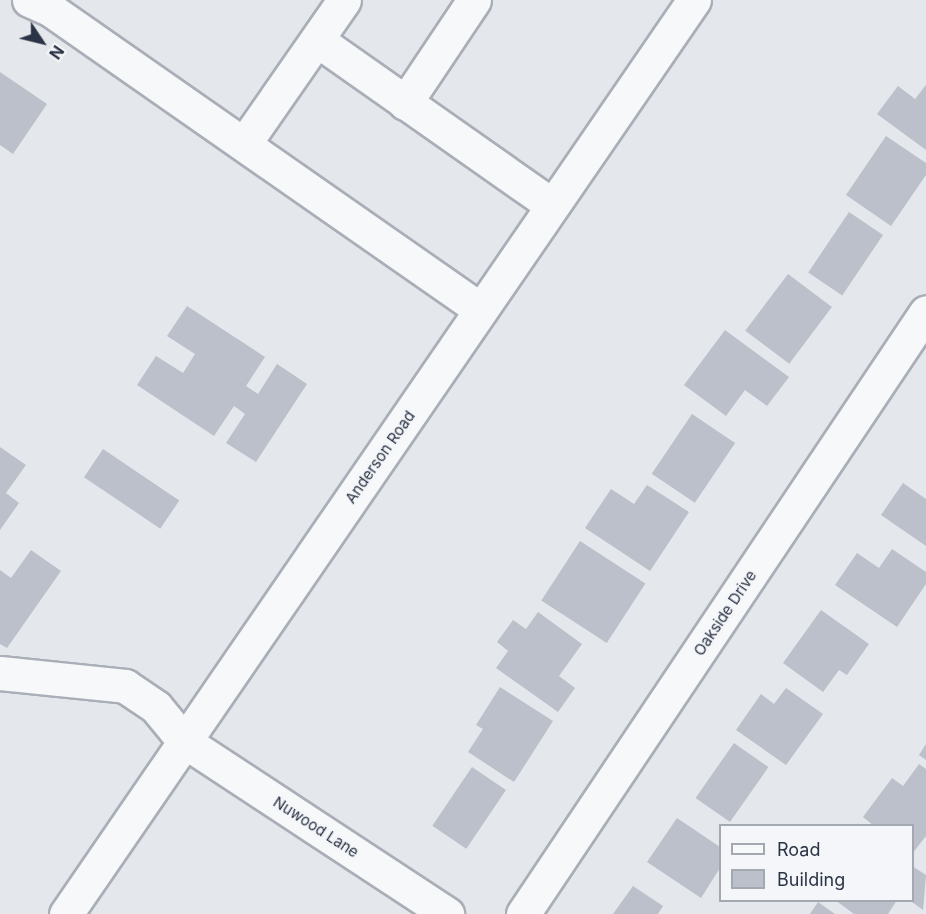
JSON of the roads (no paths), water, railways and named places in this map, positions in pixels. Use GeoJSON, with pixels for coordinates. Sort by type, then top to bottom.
{"type":"FeatureCollection","features":[{"type":"Feature","properties":{"kind":"street"},"geometry":{"type":"LineString","coordinates":[[29,0],[51,10],[481,310]]}},
{"type":"Feature","properties":{"kind":"street"},"geometry":{"type":"LineString","coordinates":[[244,144],[344,0]]}},
{"type":"Feature","properties":{"kind":"street"},"geometry":{"type":"LineString","coordinates":[[405,103],[474,0]]}},
{"type":"Feature","properties":{"kind":"street","name":"Anderson Road"},"geometry":{"type":"LineString","coordinates":[[66,914],[694,0]]}},
{"type":"Feature","properties":{"kind":"street"},"geometry":{"type":"LineString","coordinates":[[316,40],[552,205]]}},
{"type":"Feature","properties":{"kind":"street","name":"Oakside Drive"},"geometry":{"type":"LineString","coordinates":[[523,914],[926,312]]}},
{"type":"Feature","properties":{"kind":"street","name":"Nuwood Lane"},"geometry":{"type":"LineString","coordinates":[[0,673],[125,686],[156,707],[184,741],[447,914]]}}]}
